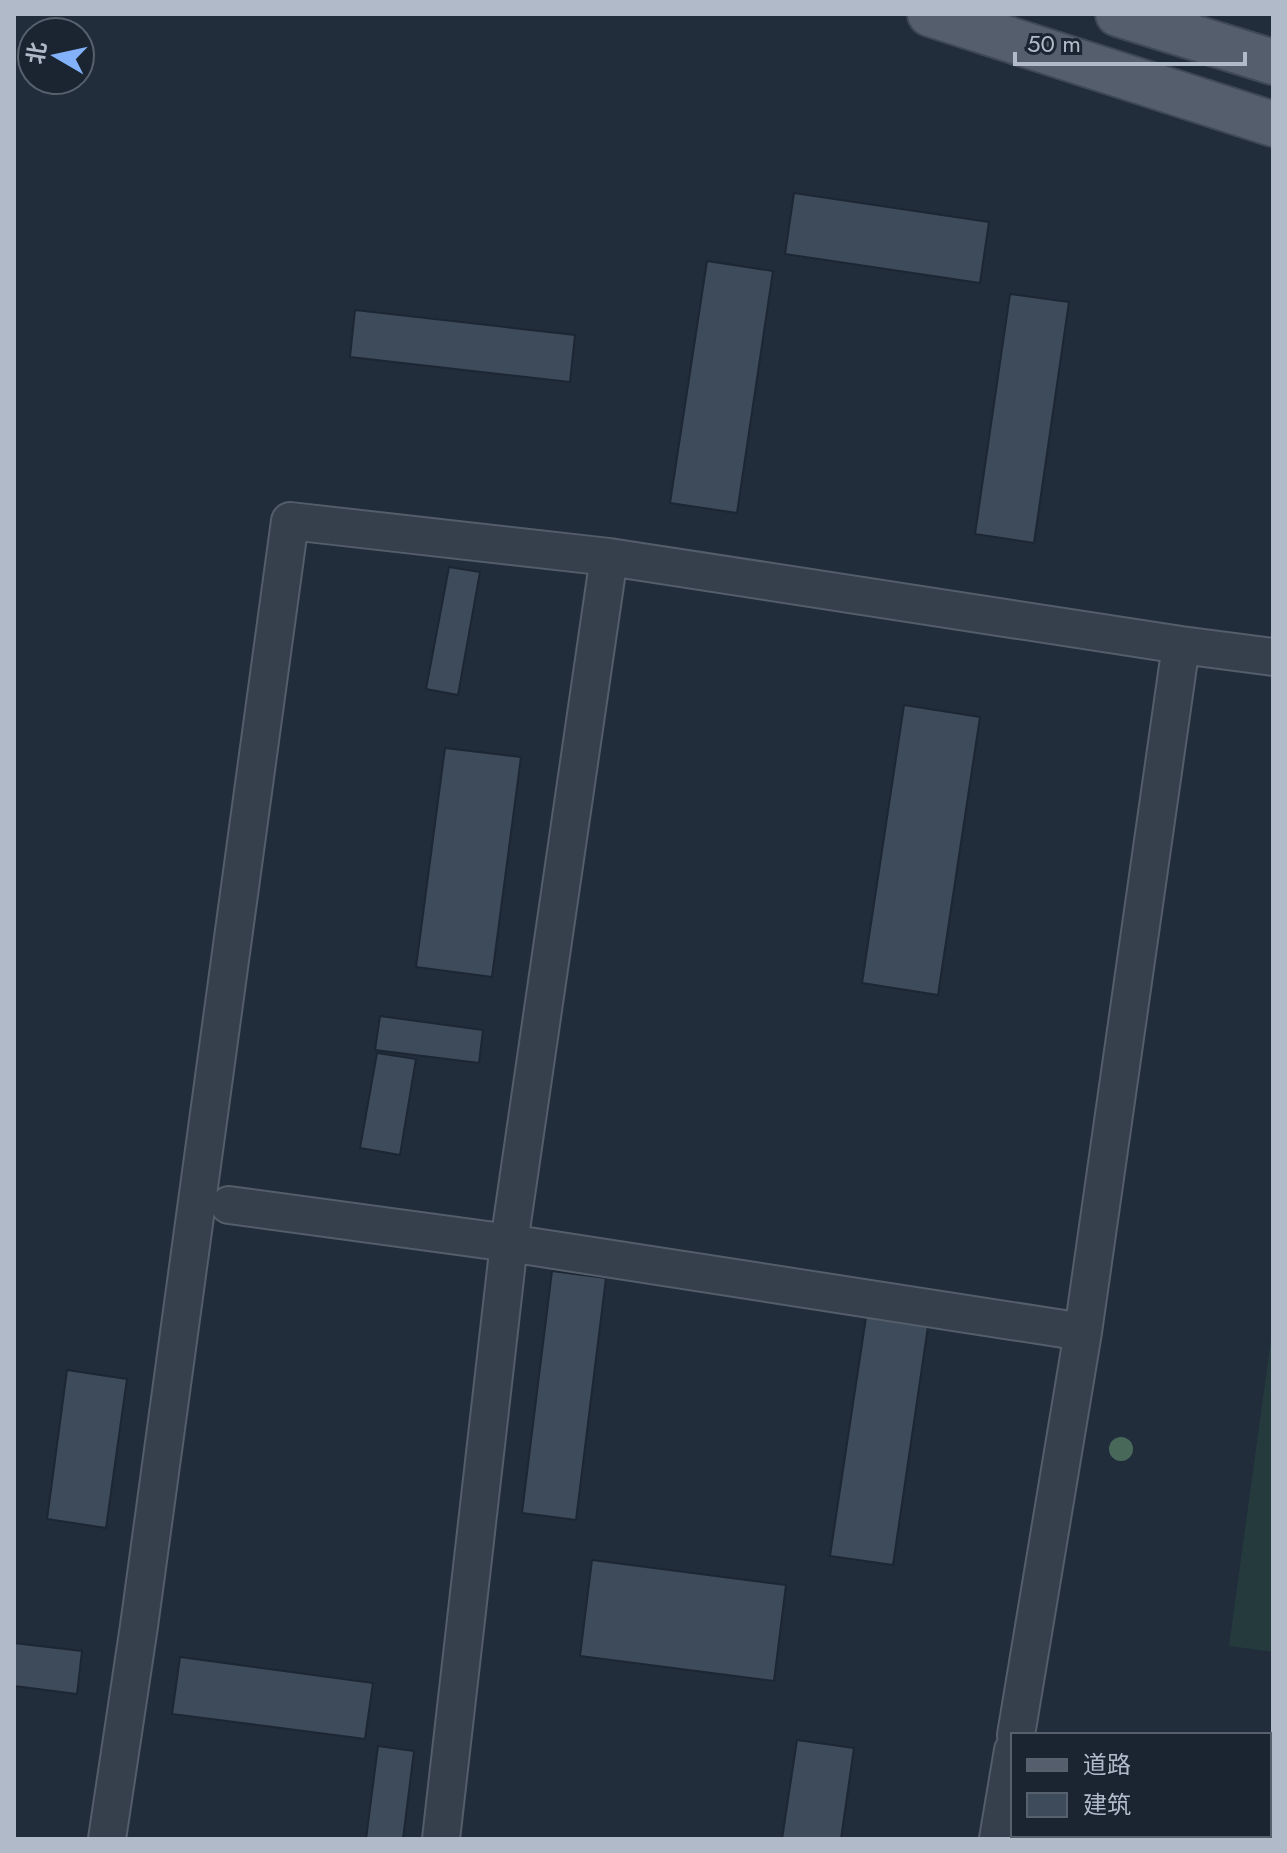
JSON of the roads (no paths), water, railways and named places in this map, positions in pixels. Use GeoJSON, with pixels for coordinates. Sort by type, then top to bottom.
{"type":"FeatureCollection","features":[{"type":"Feature","properties":{"kind":"main road"},"geometry":{"type":"LineString","coordinates":[[930,14],[1273,124]]}},
{"type":"Feature","properties":{"kind":"main road"},"geometry":{"type":"LineString","coordinates":[[1118,14],[1273,62]]}},
{"type":"Feature","properties":{"kind":"lane"},"geometry":{"type":"LineString","coordinates":[[107,1839],[146,1578],[290,521],[609,557],[1273,657]]}},
{"type":"Feature","properties":{"kind":"lane"},"geometry":{"type":"LineString","coordinates":[[441,1839],[509,1243],[609,557]]}},
{"type":"Feature","properties":{"kind":"lane"},"geometry":{"type":"LineString","coordinates":[[1016,1733],[1083,1332],[1181,645]]}},
{"type":"Feature","properties":{"kind":"lane"},"geometry":{"type":"LineString","coordinates":[[229,1205],[509,1243],[1083,1332]]}},
{"type":"Feature","properties":{"kind":"lane"},"geometry":{"type":"LineString","coordinates":[[998,1839],[1011,1762]]}}]}
